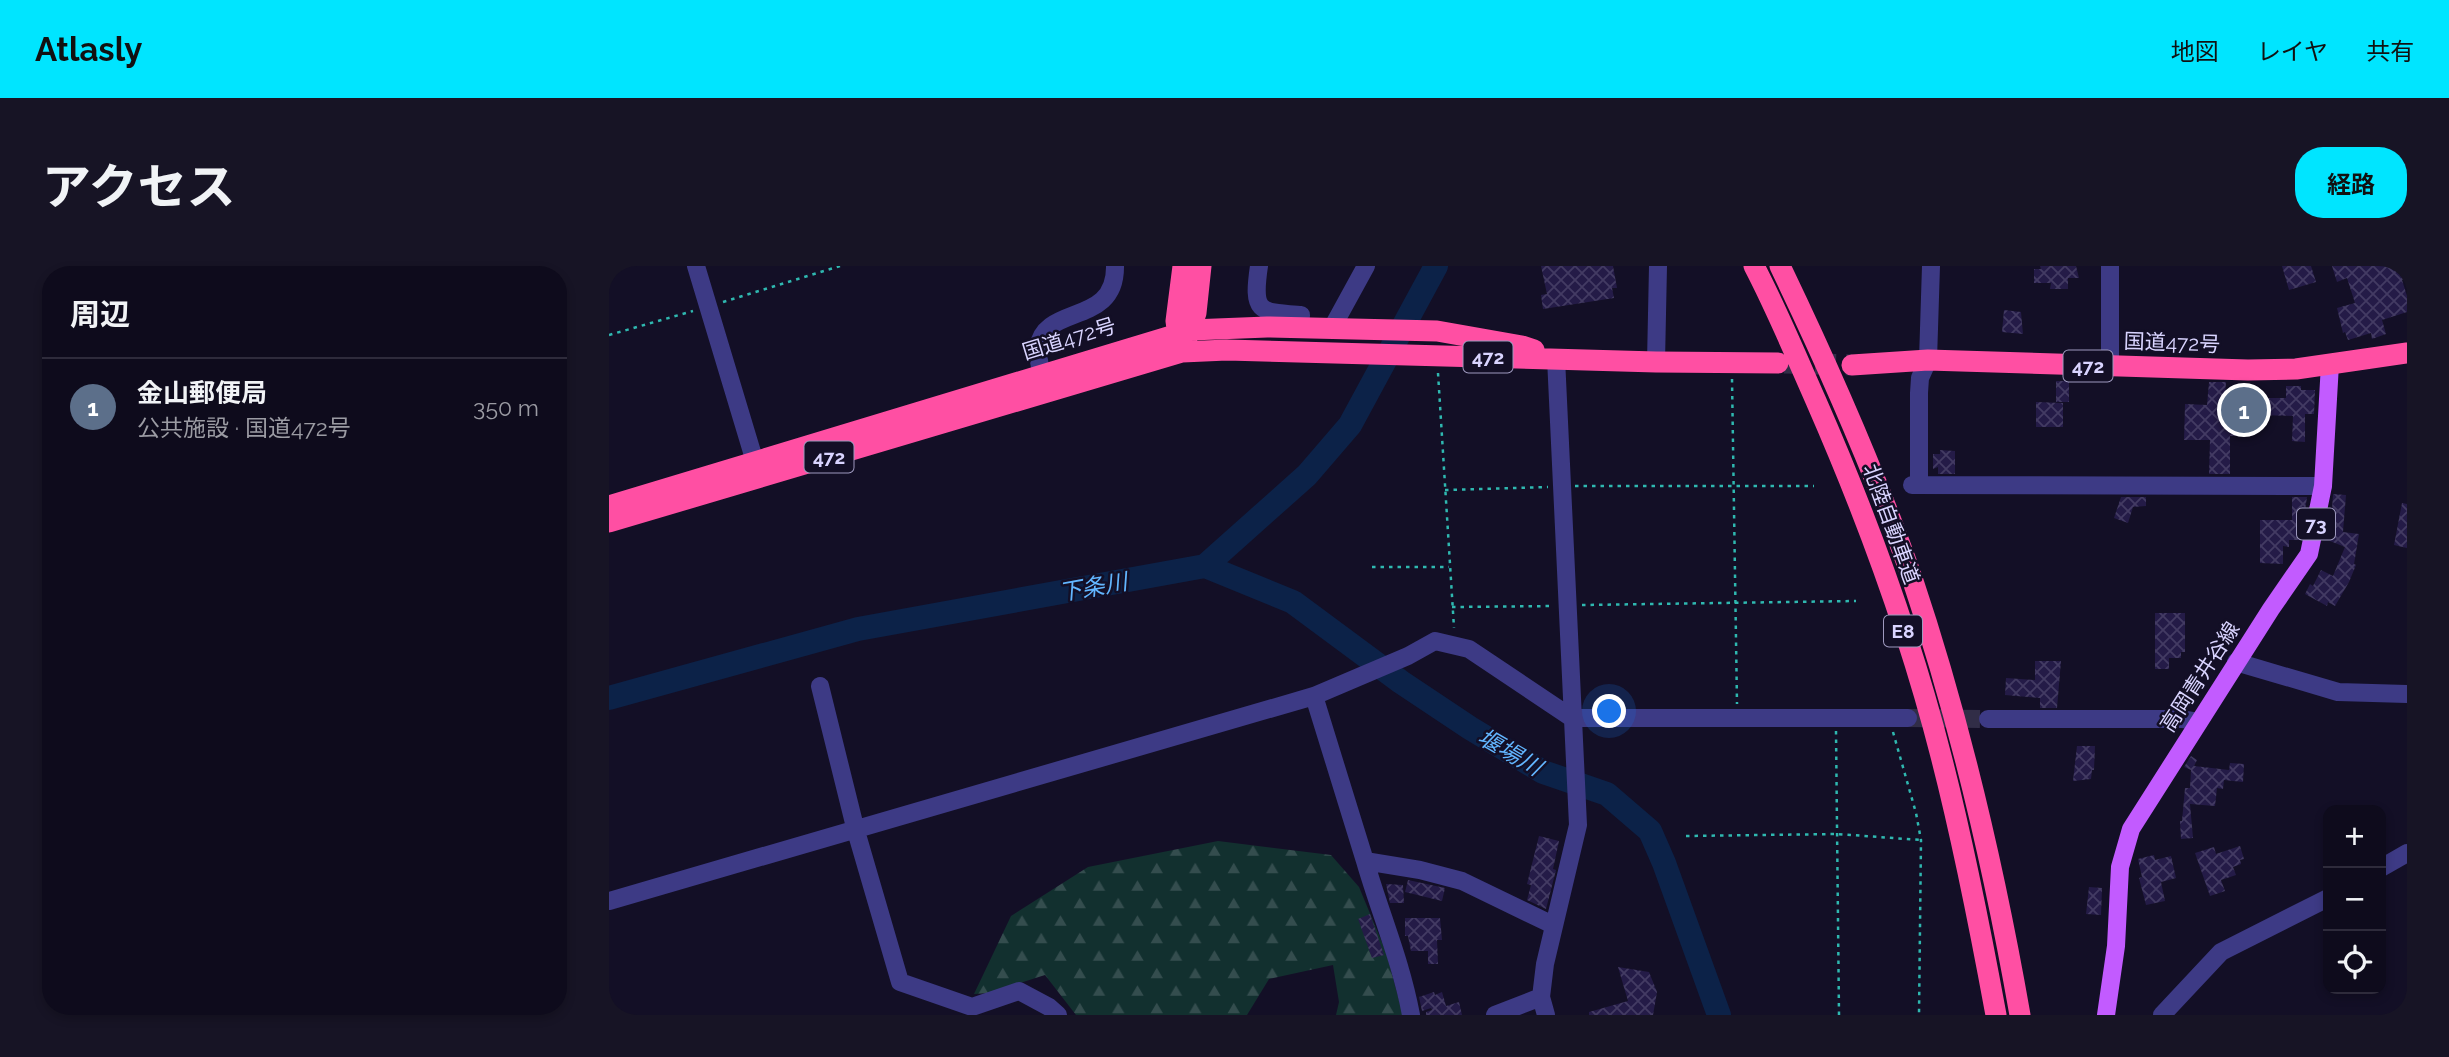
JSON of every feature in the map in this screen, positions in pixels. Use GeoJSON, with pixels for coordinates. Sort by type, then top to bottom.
{"type":"FeatureCollection","features":[{"type":"Feature","properties":{"kind":"highway"},"geometry":{"type":"LineString","coordinates":[[1183,266],[1183,338]]}},
{"type":"Feature","properties":{"kind":"highway"},"geometry":{"type":"LineString","coordinates":[[1183,338],[1196,313],[1201,266]]}},
{"type":"Feature","properties":{"kind":"highway","name":"北陸自動車道"},"geometry":{"type":"LineString","coordinates":[[1754,266],[1799,360],[1859,504],[1915,668],[1940,753],[1963,848],[1996,1015]]}},
{"type":"Feature","properties":{"kind":"highway","name":"北陸自動車道"},"geometry":{"type":"LineString","coordinates":[[1780,266],[1852,422],[1890,519],[1935,650],[1987,843],[2020,1015]]}},
{"type":"Feature","properties":{"kind":"highway","name":"国道472号"},"geometry":{"type":"LineString","coordinates":[[609,522],[1183,338],[1229,327],[1437,331],[1523,346],[1556,358]]}},
{"type":"Feature","properties":{"kind":"highway","name":"国道472号"},"geometry":{"type":"LineString","coordinates":[[1183,338],[1204,350],[1778,363]]}},
{"type":"Feature","properties":{"kind":"highway","name":"国道472号"},"geometry":{"type":"LineString","coordinates":[[1851,365],[1928,360],[2248,370],[2295,369],[2407,353]]}},
{"type":"Feature","properties":{"kind":"highway","name":"国道472号"},"geometry":{"type":"LineString","coordinates":[[609,506],[755,462],[1045,382]]}},
{"type":"Feature","properties":{"kind":"main road","name":"高岡青井谷線"},"geometry":{"type":"LineString","coordinates":[[2106,1015],[2116,946],[2120,867],[2131,829],[2309,554],[2323,486],[2330,364]]}},
{"type":"Feature","properties":{"kind":"street"},"geometry":{"type":"LineString","coordinates":[[696,266],[755,462]]}},
{"type":"Feature","properties":{"kind":"street"},"geometry":{"type":"LineString","coordinates":[[1045,382],[1038,354],[1040,339],[1052,325],[1092,308],[1108,295],[1113,287],[1115,266]]}},
{"type":"Feature","properties":{"kind":"street"},"geometry":{"type":"LineString","coordinates":[[1259,266],[1256,286],[1259,305],[1267,312],[1301,315],[1300,327]]}},
{"type":"Feature","properties":{"kind":"street"},"geometry":{"type":"LineString","coordinates":[[1342,328],[1366,266]]}},
{"type":"Feature","properties":{"kind":"street"},"geometry":{"type":"LineString","coordinates":[[1656,362],[1658,266]]}},
{"type":"Feature","properties":{"kind":"street"},"geometry":{"type":"LineString","coordinates":[[1931,266],[1928,360],[1920,378],[1916,484],[2323,486]]}},
{"type":"Feature","properties":{"kind":"street"},"geometry":{"type":"LineString","coordinates":[[2110,266],[2110,366]]}},
{"type":"Feature","properties":{"kind":"street"},"geometry":{"type":"LineString","coordinates":[[1546,1015],[1541,997],[1553,925],[1578,825],[1556,358]]}},
{"type":"Feature","properties":{"kind":"street"},"geometry":{"type":"LineString","coordinates":[[609,901],[1314,696],[1408,656],[1435,641],[1469,649],[1571,718],[1908,718]]}},
{"type":"Feature","properties":{"kind":"street"},"geometry":{"type":"LineString","coordinates":[[2236,663],[2338,692],[2407,694]]}},
{"type":"Feature","properties":{"kind":"street"},"geometry":{"type":"LineString","coordinates":[[820,686],[856,831],[900,982],[972,1007],[1020,991],[1058,1015]]}},
{"type":"Feature","properties":{"kind":"street"},"geometry":{"type":"LineString","coordinates":[[1314,696],[1376,902],[1392,939],[1411,1015]]}},
{"type":"Feature","properties":{"kind":"street"},"geometry":{"type":"LineString","coordinates":[[1988,719],[2182,719],[2199,722]]}},
{"type":"Feature","properties":{"kind":"street"},"geometry":{"type":"LineString","coordinates":[[2383,868],[2407,853]]}},
{"type":"Feature","properties":{"kind":"street"},"geometry":{"type":"LineString","coordinates":[[1365,861],[1420,870],[1462,881],[1553,925]]}},
{"type":"Feature","properties":{"kind":"street"},"geometry":{"type":"LineString","coordinates":[[2162,1015],[2203,968],[2221,952],[2323,901]]}},
{"type":"Feature","properties":{"kind":"street"},"geometry":{"type":"LineString","coordinates":[[1495,1015],[1541,997]]}},
{"type":"Feature","properties":{"kind":"path"},"geometry":{"type":"LineString","coordinates":[[609,335],[840,266]]}},
{"type":"Feature","properties":{"kind":"path"},"geometry":{"type":"LineString","coordinates":[[1428,356],[1445,489],[1455,646]]}},
{"type":"Feature","properties":{"kind":"path"},"geometry":{"type":"LineString","coordinates":[[1732,363],[1737,718]]}},
{"type":"Feature","properties":{"kind":"path"},"geometry":{"type":"LineString","coordinates":[[1445,489],[1814,486]]}},
{"type":"Feature","properties":{"kind":"path"},"geometry":{"type":"LineString","coordinates":[[1372,567],[1450,567]]}},
{"type":"Feature","properties":{"kind":"path"},"geometry":{"type":"LineString","coordinates":[[1452,607],[1856,601]]}},
{"type":"Feature","properties":{"kind":"path"},"geometry":{"type":"LineString","coordinates":[[1836,718],[1839,1015]]}},
{"type":"Feature","properties":{"kind":"path"},"geometry":{"type":"LineString","coordinates":[[1889,719],[1916,813],[1920,840],[1919,1015]]}},
{"type":"Feature","properties":{"kind":"path"},"geometry":{"type":"LineString","coordinates":[[1686,836],[1837,834],[1920,840]]}},
{"type":"Feature","properties":{"kind":"green space"},"geometry":{"type":"Polygon","coordinates":[[[1218,841],[1331,855],[1359,887],[1386,952],[1403,1015],[1336,1015],[1339,1002],[1333,965],[1269,979],[1247,1015],[1076,1015],[1045,975],[989,993],[974,994],[1011,916],[1088,867],[1218,841]]]}},
{"type":"Feature","properties":{"kind":"building"},"geometry":{"type":"Polygon","coordinates":[[[1541,266],[1613,266],[1617,288],[1612,288],[1614,298],[1543,309],[1541,295],[1547,294],[1541,266]]]}},
{"type":"Feature","properties":{"kind":"building"},"geometry":{"type":"Polygon","coordinates":[[[2040,266],[2076,266],[2079,278],[2068,278],[2068,289],[2050,289],[2051,283],[2034,283],[2034,269],[2041,269],[2040,266]]]}},
{"type":"Feature","properties":{"kind":"building"},"geometry":{"type":"Polygon","coordinates":[[[2282,266],[2311,266],[2316,282],[2289,290],[2282,266]]]}},
{"type":"Feature","properties":{"kind":"building"},"geometry":{"type":"Polygon","coordinates":[[[2332,266],[2405,266],[2407,279],[2402,280],[2407,296],[2407,312],[2382,320],[2386,334],[2372,339],[2371,333],[2348,340],[2345,332],[2343,333],[2337,308],[2355,303],[2347,278],[2337,282],[2332,266]]]}},
{"type":"Feature","properties":{"kind":"building"},"geometry":{"type":"Polygon","coordinates":[[[2004,310],[2021,312],[2023,334],[2002,332],[2004,310]]]}},
{"type":"Feature","properties":{"kind":"building"},"geometry":{"type":"Polygon","coordinates":[[[2056,381],[2069,381],[2069,402],[2056,402],[2056,381]]]}},
{"type":"Feature","properties":{"kind":"building"},"geometry":{"type":"Polygon","coordinates":[[[2209,382],[2226,382],[2225,398],[2286,398],[2286,386],[2315,390],[2314,414],[2305,414],[2305,442],[2292,441],[2293,416],[2254,415],[2253,436],[2230,436],[2230,474],[2209,474],[2210,440],[2184,440],[2185,404],[2207,405],[2209,382]]]}},
{"type":"Feature","properties":{"kind":"building"},"geometry":{"type":"Polygon","coordinates":[[[2036,402],[2063,403],[2063,427],[2036,427],[2036,402]]]}},
{"type":"Feature","properties":{"kind":"building"},"geometry":{"type":"Polygon","coordinates":[[[1940,450],[1955,451],[1955,474],[1938,474],[1938,467],[1933,469],[1933,454],[1940,454],[1940,450]]]}},
{"type":"Feature","properties":{"kind":"building"},"geometry":{"type":"Polygon","coordinates":[[[2333,494],[2346,495],[2343,532],[2359,534],[2356,565],[2349,582],[2335,606],[2328,602],[2327,606],[2305,594],[2310,584],[2313,586],[2321,570],[2333,576],[2345,547],[2330,541],[2333,494]]]}},
{"type":"Feature","properties":{"kind":"building"},"geometry":{"type":"Polygon","coordinates":[[[2121,497],[2146,497],[2146,506],[2133,507],[2128,523],[2114,518],[2121,497]]]}},
{"type":"Feature","properties":{"kind":"building"},"geometry":{"type":"Polygon","coordinates":[[[2292,497],[2307,497],[2300,540],[2289,540],[2289,547],[2283,546],[2283,564],[2260,563],[2260,520],[2292,520],[2292,497]]]}},
{"type":"Feature","properties":{"kind":"building"},"geometry":{"type":"Polygon","coordinates":[[[2402,503],[2407,504],[2407,548],[2394,545],[2402,503]]]}},
{"type":"Feature","properties":{"kind":"building"},"geometry":{"type":"Polygon","coordinates":[[[2155,613],[2185,613],[2185,652],[2181,652],[2181,658],[2169,658],[2169,669],[2155,669],[2155,613]]]}},
{"type":"Feature","properties":{"kind":"building"},"geometry":{"type":"Polygon","coordinates":[[[2035,661],[2061,661],[2057,708],[2040,708],[2040,698],[2005,695],[2006,678],[2035,680],[2035,661]]]}},
{"type":"Feature","properties":{"kind":"building"},"geometry":{"type":"Polygon","coordinates":[[[2077,746],[2095,746],[2091,779],[2073,781],[2077,746]]]}},
{"type":"Feature","properties":{"kind":"building"},"geometry":{"type":"Polygon","coordinates":[[[2191,756],[2197,760],[2194,766],[2229,770],[2230,763],[2244,764],[2243,782],[2224,780],[2223,789],[2217,788],[2215,806],[2190,804],[2193,838],[2181,839],[2180,821],[2185,788],[2190,788],[2191,770],[2184,767],[2191,756]]]}},
{"type":"Feature","properties":{"kind":"building"},"geometry":{"type":"Polygon","coordinates":[[[1539,836],[1559,841],[1553,869],[1556,870],[1546,909],[1527,900],[1531,885],[1527,884],[1539,836]]]}},
{"type":"Feature","properties":{"kind":"building"},"geometry":{"type":"Polygon","coordinates":[[[2240,846],[2244,859],[2240,860],[2241,864],[2233,867],[2236,875],[2221,880],[2225,891],[2210,896],[2195,853],[2214,847],[2216,854],[2240,846]]]}},
{"type":"Feature","properties":{"kind":"building"},"geometry":{"type":"Polygon","coordinates":[[[2154,855],[2155,860],[2171,856],[2176,878],[2161,882],[2165,901],[2146,905],[2139,878],[2142,877],[2138,859],[2154,855]]]}},
{"type":"Feature","properties":{"kind":"building"},"geometry":{"type":"Polygon","coordinates":[[[1408,880],[1445,888],[1442,901],[1405,892],[1408,880]]]}},
{"type":"Feature","properties":{"kind":"building"},"geometry":{"type":"Polygon","coordinates":[[[1386,884],[1403,885],[1404,903],[1390,903],[1386,884]]]}},
{"type":"Feature","properties":{"kind":"building"},"geometry":{"type":"Polygon","coordinates":[[[2089,887],[2102,888],[2101,915],[2086,914],[2089,887]]]}},
{"type":"Feature","properties":{"kind":"building"},"geometry":{"type":"Polygon","coordinates":[[[1370,914],[1384,955],[1372,958],[1358,919],[1370,914]]]}},
{"type":"Feature","properties":{"kind":"building"},"geometry":{"type":"Polygon","coordinates":[[[1405,918],[1440,918],[1442,940],[1437,940],[1438,964],[1428,964],[1428,951],[1411,951],[1408,936],[1405,936],[1405,918]]]}},
{"type":"Feature","properties":{"kind":"building"},"geometry":{"type":"Polygon","coordinates":[[[1618,967],[1649,972],[1657,992],[1653,1015],[1589,1015],[1589,1012],[1628,1001],[1618,967]]]}},
{"type":"Feature","properties":{"kind":"building"},"geometry":{"type":"Polygon","coordinates":[[[1434,992],[1435,995],[1442,992],[1446,1006],[1459,1002],[1462,1015],[1426,1015],[1426,1012],[1432,1010],[1422,1011],[1419,997],[1434,992]]]}},
{"type":"Feature","properties":{"kind":"waterway","name":"下条川"},"geometry":{"type":"LineString","coordinates":[[609,698],[858,629],[1205,566],[1307,475],[1350,425],[1436,266]]}},
{"type":"Feature","properties":{"kind":"waterway","name":"堰場川"},"geometry":{"type":"LineString","coordinates":[[1205,566],[1293,602],[1401,682],[1470,728],[1543,772],[1607,794],[1650,831],[1719,1015]]}},
{"type":"Feature","properties":{"kind":"tunnel"},"geometry":{"type":"LineString","coordinates":[[1784,363],[1852,365]]}},
{"type":"Feature","properties":{"kind":"tunnel"},"geometry":{"type":"LineString","coordinates":[[1908,718],[1988,719]]}},
{"type":"Feature","properties":{"kind":"place","name":"金山郵便局"},"geometry":{"type":"Point","coordinates":[2244,410]}}]}
